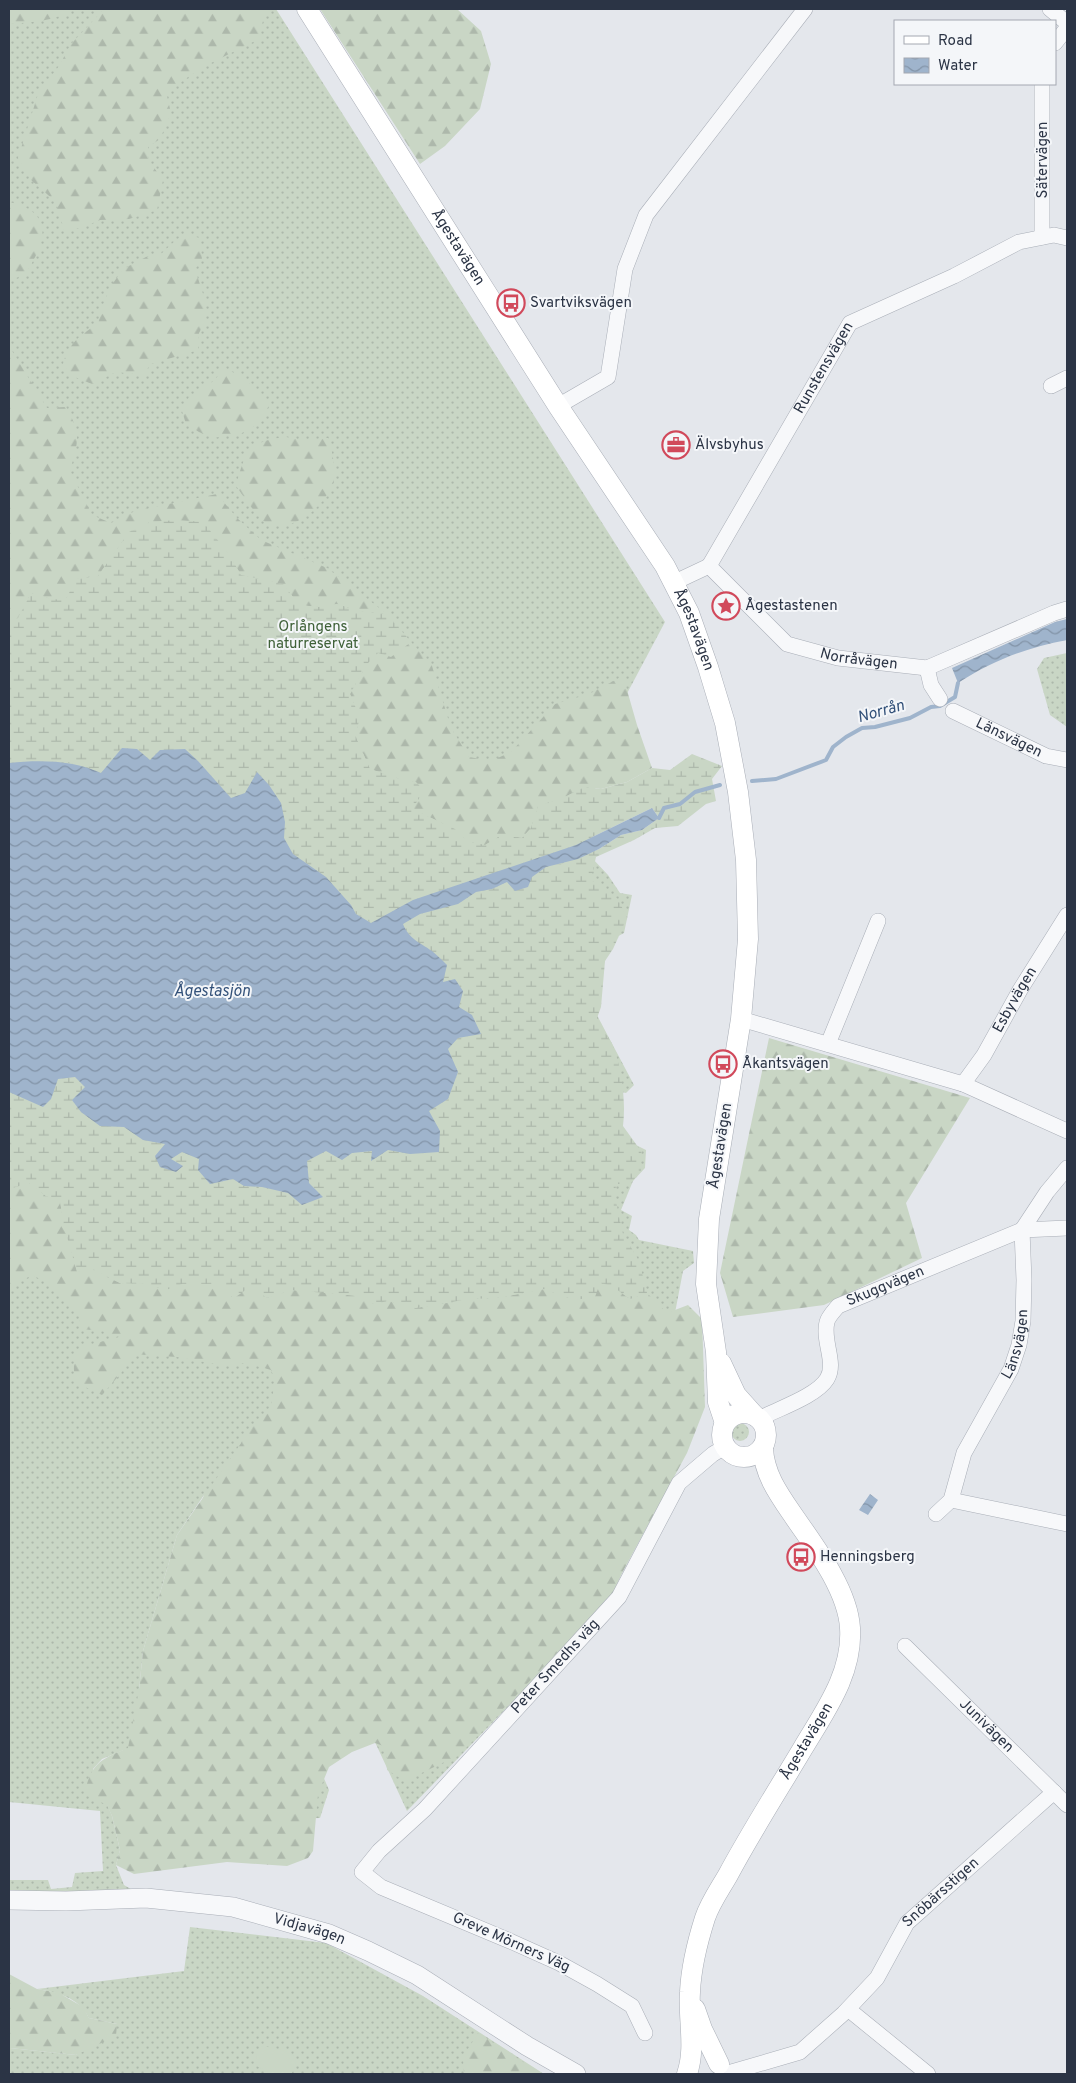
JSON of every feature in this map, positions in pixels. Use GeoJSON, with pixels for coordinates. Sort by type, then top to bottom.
{"type":"FeatureCollection","features":[{"type":"Feature","properties":{"kind":"main road","name":"Ågestavägen"},"geometry":{"type":"LineString","coordinates":[[306,9],[558,406],[675,582],[689,613],[725,723],[738,792],[746,860],[748,940],[741,1019],[709,1218],[706,1284],[716,1352],[718,1402],[725,1423]]}},
{"type":"Feature","properties":{"kind":"main road","name":"Ågestavägen"},"geometry":{"type":"LineString","coordinates":[[716,1352],[736,1395],[758,1419]]}},
{"type":"Feature","properties":{"kind":"main road"},"geometry":{"type":"LineString","coordinates":[[741,1413],[758,1419],[767,1434],[763,1448],[746,1458],[734,1455],[725,1447],[722,1431],[725,1423],[734,1415],[741,1413]]}},
{"type":"Feature","properties":{"kind":"main road","name":"Ågestavägen"},"geometry":{"type":"LineString","coordinates":[[687,2073],[692,2055],[690,1992],[692,1973],[705,1918],[733,1865],[827,1709],[847,1666],[851,1646],[850,1626],[845,1599],[818,1552],[776,1491],[764,1461],[763,1448]]}},
{"type":"Feature","properties":{"kind":"main road","name":"Ågestavägen"},"geometry":{"type":"LineString","coordinates":[[746,1458],[750,1470],[776,1491]]}},
{"type":"Feature","properties":{"kind":"main road","name":"Ågestavägen"},"geometry":{"type":"LineString","coordinates":[[690,1992],[702,2029],[725,2071]]}},
{"type":"Feature","properties":{"kind":"main road"},"geometry":{"type":"LineString","coordinates":[[687,2073],[694,2064],[702,2061],[708,2061],[725,2071]]}},
{"type":"Feature","properties":{"kind":"street"},"geometry":{"type":"LineString","coordinates":[[558,406],[608,377],[625,268],[646,216],[805,9]]}},
{"type":"Feature","properties":{"kind":"street"},"geometry":{"type":"LineString","coordinates":[[1050,9],[1067,23]]}},
{"type":"Feature","properties":{"kind":"street"},"geometry":{"type":"LineString","coordinates":[[1056,42],[1067,28]]}},
{"type":"Feature","properties":{"kind":"street","name":"Sätervägen"},"geometry":{"type":"LineString","coordinates":[[1042,85],[1042,237]]}},
{"type":"Feature","properties":{"kind":"street","name":"Runstensvägen"},"geometry":{"type":"LineString","coordinates":[[709,566],[850,323],[954,276],[1019,242],[1054,235],[1067,238]]}},
{"type":"Feature","properties":{"kind":"street"},"geometry":{"type":"LineString","coordinates":[[1050,386],[1067,378]]}},
{"type":"Feature","properties":{"kind":"street"},"geometry":{"type":"LineString","coordinates":[[675,582],[709,566]]}},
{"type":"Feature","properties":{"kind":"street","name":"Norråvägen"},"geometry":{"type":"LineString","coordinates":[[709,566],[787,644],[838,658],[927,668],[1067,609]]}},
{"type":"Feature","properties":{"kind":"street"},"geometry":{"type":"LineString","coordinates":[[927,668],[931,685],[940,699]]}},
{"type":"Feature","properties":{"kind":"street","name":"Länsvägen"},"geometry":{"type":"LineString","coordinates":[[953,711],[1046,756],[1067,760]]}},
{"type":"Feature","properties":{"kind":"street","name":"Esbyvägen"},"geometry":{"type":"LineString","coordinates":[[963,1084],[984,1055],[1020,990],[1067,915]]}},
{"type":"Feature","properties":{"kind":"street"},"geometry":{"type":"LineString","coordinates":[[828,1044],[878,921]]}},
{"type":"Feature","properties":{"kind":"street"},"geometry":{"type":"LineString","coordinates":[[741,1019],[963,1084],[1067,1131]]}},
{"type":"Feature","properties":{"kind":"street"},"geometry":{"type":"LineString","coordinates":[[1022,1230],[1047,1192],[1067,1168]]}},
{"type":"Feature","properties":{"kind":"street"},"geometry":{"type":"LineString","coordinates":[[1022,1230],[1067,1228]]}},
{"type":"Feature","properties":{"kind":"street","name":"Länsvägen"},"geometry":{"type":"LineString","coordinates":[[951,1500],[964,1454],[1011,1369],[1019,1345],[1023,1321],[1022,1230]]}},
{"type":"Feature","properties":{"kind":"street","name":"Skuggvägen"},"geometry":{"type":"LineString","coordinates":[[758,1419],[815,1391],[826,1380],[832,1366],[826,1346],[827,1320],[838,1306],[1022,1230]]}},
{"type":"Feature","properties":{"kind":"street","name":"Peter Smedhs väg"},"geometry":{"type":"LineString","coordinates":[[362,1872],[379,1851],[425,1809],[619,1597],[679,1483],[713,1454],[725,1447]]}},
{"type":"Feature","properties":{"kind":"street"},"geometry":{"type":"LineString","coordinates":[[936,1514],[951,1500],[1067,1524]]}},
{"type":"Feature","properties":{"kind":"street","name":"Junivägen"},"geometry":{"type":"LineString","coordinates":[[904,1646],[1067,1804]]}},
{"type":"Feature","properties":{"kind":"street","name":"Snöbärsstigen"},"geometry":{"type":"LineString","coordinates":[[725,2071],[800,2052],[848,2009],[876,1978],[906,1923],[1054,1792]]}},
{"type":"Feature","properties":{"kind":"street","name":"Greve Mörners Väg"},"geometry":{"type":"LineString","coordinates":[[362,1872],[380,1887],[510,1941],[559,1963],[597,1984],[632,2006],[646,2033]]}},
{"type":"Feature","properties":{"kind":"street","name":"Vidjavägen"},"geometry":{"type":"LineString","coordinates":[[9,1900],[66,1901],[146,1898],[233,1907],[329,1934],[417,1975],[571,2073]]}},
{"type":"Feature","properties":{"kind":"street"},"geometry":{"type":"LineString","coordinates":[[848,2009],[928,2074]]}},
{"type":"Feature","properties":{"kind":"green space","name":"Orlångens naturreservat"},"geometry":{"type":"Polygon","coordinates":[[[9,9],[276,9],[665,622],[597,750],[592,858],[608,875],[620,893],[632,895],[624,933],[613,939],[590,1002],[634,1085],[626,1093],[621,1092],[622,1129],[634,1144],[646,1150],[645,1168],[633,1181],[621,1210],[632,1216],[629,1230],[639,1240],[693,1251],[694,1263],[683,1271],[666,1360],[672,1461],[609,1602],[407,1811],[368,1727],[320,1769],[329,1790],[320,1818],[118,1823],[124,1750],[102,1759],[93,1769],[112,1816],[120,1850],[116,1865],[124,1885],[146,1898],[9,1900],[9,1880],[48,1880],[51,1889],[72,1887],[75,1873],[103,1871],[100,1811],[9,1802],[9,9]],[[204,1495],[177,1535],[143,1651],[139,1690],[204,1495]]]}},
{"type":"Feature","properties":{"kind":"green space"},"geometry":{"type":"Polygon","coordinates":[[[9,9],[73,9],[50,19],[9,24],[9,9]]]}},
{"type":"Feature","properties":{"kind":"green space"},"geometry":{"type":"Polygon","coordinates":[[[104,9],[264,9],[265,11],[259,39],[203,67],[166,92],[171,113],[160,139],[148,147],[149,161],[163,180],[157,210],[129,219],[100,220],[81,228],[64,230],[56,202],[31,180],[18,158],[38,94],[59,66],[71,44],[104,9]]]}},
{"type":"Feature","properties":{"kind":"green space"},"geometry":{"type":"Polygon","coordinates":[[[320,9],[457,9],[481,31],[491,64],[480,109],[445,146],[420,164],[320,9]]]}},
{"type":"Feature","properties":{"kind":"green space"},"geometry":{"type":"Polygon","coordinates":[[[9,202],[20,205],[36,215],[42,229],[42,238],[39,248],[26,272],[9,281],[9,202]]]}},
{"type":"Feature","properties":{"kind":"green space"},"geometry":{"type":"Polygon","coordinates":[[[188,235],[200,238],[202,260],[195,269],[204,297],[206,320],[199,333],[198,350],[151,364],[143,375],[116,372],[92,384],[72,376],[63,364],[65,357],[72,345],[81,336],[98,324],[109,289],[123,269],[146,257],[161,254],[177,239],[188,235]]]}},
{"type":"Feature","properties":{"kind":"green space"},"geometry":{"type":"Polygon","coordinates":[[[9,346],[47,408],[66,407],[71,417],[77,438],[70,471],[92,515],[111,523],[135,511],[217,494],[237,518],[261,540],[327,568],[387,614],[359,611],[337,604],[319,607],[299,605],[283,584],[241,575],[229,554],[129,532],[98,576],[77,579],[65,600],[51,599],[31,593],[18,618],[9,622],[9,346]]]}},
{"type":"Feature","properties":{"kind":"green space"},"geometry":{"type":"Polygon","coordinates":[[[224,367],[246,380],[269,405],[261,422],[242,433],[213,438],[186,424],[182,411],[189,397],[215,380],[224,367]]]}},
{"type":"Feature","properties":{"kind":"green space"},"geometry":{"type":"Polygon","coordinates":[[[286,437],[303,440],[328,438],[334,461],[334,479],[329,492],[315,509],[295,522],[275,526],[262,520],[236,486],[242,465],[250,450],[263,442],[286,437]]]}},
{"type":"Feature","properties":{"kind":"green space"},"geometry":{"type":"Polygon","coordinates":[[[177,520],[203,522],[229,554],[241,575],[283,584],[299,605],[319,607],[337,604],[359,611],[387,614],[411,642],[391,657],[378,653],[367,664],[350,694],[360,718],[355,735],[370,769],[416,782],[424,791],[412,809],[455,829],[467,841],[485,845],[502,835],[522,838],[531,828],[538,806],[565,797],[584,787],[601,789],[627,782],[652,768],[670,770],[692,754],[722,766],[712,779],[716,801],[706,804],[678,826],[655,828],[634,840],[596,857],[591,880],[618,899],[627,918],[613,949],[605,961],[601,1007],[596,1021],[612,1043],[615,1051],[624,1098],[623,1126],[641,1151],[641,1171],[630,1184],[616,1184],[615,1197],[623,1234],[639,1261],[647,1293],[630,1299],[612,1286],[600,1283],[595,1297],[574,1300],[544,1289],[497,1298],[469,1299],[416,1308],[389,1301],[371,1304],[359,1296],[292,1290],[267,1298],[251,1286],[233,1299],[225,1284],[182,1284],[166,1290],[147,1284],[120,1283],[94,1270],[77,1272],[64,1226],[60,1201],[46,1196],[29,1183],[9,1189],[9,1092],[16,1096],[51,1099],[58,1079],[75,1077],[85,1087],[72,1100],[81,1112],[100,1126],[124,1127],[143,1140],[165,1144],[155,1156],[182,1167],[171,1159],[182,1152],[199,1159],[210,1184],[233,1179],[244,1186],[288,1193],[302,1205],[323,1197],[309,1183],[307,1161],[326,1151],[352,1153],[372,1151],[371,1161],[388,1150],[410,1154],[440,1131],[428,1111],[448,1099],[458,1073],[447,1049],[458,1038],[480,1034],[472,1015],[459,1007],[463,991],[455,979],[443,983],[431,951],[414,940],[403,924],[420,914],[458,904],[476,892],[532,877],[546,867],[564,863],[599,849],[621,835],[642,830],[659,818],[652,808],[576,845],[413,900],[371,923],[356,914],[351,905],[326,877],[293,854],[284,838],[285,822],[257,773],[245,793],[231,798],[198,761],[184,749],[150,760],[137,749],[122,748],[101,773],[90,768],[68,763],[33,761],[9,763],[9,622],[18,618],[31,593],[51,599],[65,600],[77,579],[98,576],[129,532],[150,522],[177,520]]]}},
{"type":"Feature","properties":{"kind":"green space"},"geometry":{"type":"Polygon","coordinates":[[[411,642],[432,666],[451,728],[469,757],[491,761],[511,752],[555,704],[589,694],[623,676],[652,768],[627,782],[601,789],[584,787],[565,797],[538,806],[531,828],[522,838],[502,835],[485,845],[467,841],[455,829],[412,809],[416,782],[370,769],[355,735],[360,718],[350,694],[367,664],[378,652],[391,656],[411,642]]]}},
{"type":"Feature","properties":{"kind":"green space"},"geometry":{"type":"Polygon","coordinates":[[[1067,653],[1067,727],[1050,715],[1037,669],[1044,658],[1067,653]]]}},
{"type":"Feature","properties":{"kind":"green space"},"geometry":{"type":"Polygon","coordinates":[[[769,1038],[970,1098],[906,1203],[922,1258],[824,1305],[733,1317],[720,1273],[769,1038]]]}},
{"type":"Feature","properties":{"kind":"green space"},"geometry":{"type":"Polygon","coordinates":[[[29,1183],[46,1196],[60,1201],[64,1226],[77,1271],[92,1270],[120,1283],[147,1284],[166,1290],[182,1284],[251,1286],[267,1298],[292,1290],[359,1296],[371,1304],[389,1301],[416,1308],[466,1300],[497,1298],[544,1289],[574,1300],[599,1283],[612,1286],[630,1299],[647,1293],[667,1313],[688,1305],[702,1319],[705,1407],[687,1453],[608,1599],[459,1755],[405,1781],[387,1770],[386,1747],[375,1743],[352,1752],[329,1767],[318,1794],[313,1851],[308,1858],[287,1866],[227,1862],[134,1874],[116,1865],[120,1850],[112,1816],[107,1805],[84,1794],[90,1775],[98,1764],[128,1748],[139,1690],[143,1651],[177,1535],[253,1426],[271,1406],[275,1380],[271,1370],[247,1363],[221,1365],[177,1357],[132,1354],[121,1373],[102,1395],[85,1387],[75,1379],[74,1366],[80,1350],[86,1346],[121,1336],[102,1331],[81,1329],[78,1311],[52,1285],[32,1275],[9,1288],[9,1189],[29,1183]]]}},
{"type":"Feature","properties":{"kind":"green space"},"geometry":{"type":"Polygon","coordinates":[[[740,1423],[746,1426],[749,1432],[746,1438],[740,1441],[734,1438],[731,1432],[734,1426],[740,1423]]]}},
{"type":"Feature","properties":{"kind":"green space"},"geometry":{"type":"Polygon","coordinates":[[[190,1927],[326,1943],[423,1996],[544,2074],[9,2074],[10,2048],[76,2055],[117,2024],[89,2018],[79,2005],[67,1997],[37,1989],[184,1971],[190,1927]]]}},
{"type":"Feature","properties":{"kind":"green space"},"geometry":{"type":"Polygon","coordinates":[[[9,1974],[37,1989],[59,1993],[83,2007],[89,2018],[117,2024],[116,2036],[76,2055],[10,2048],[9,2050],[9,1974]]]}},
{"type":"Feature","properties":{"kind":"green space"},"geometry":{"type":"Polygon","coordinates":[[[478,2033],[542,2074],[464,2074],[463,2057],[478,2033]]]}},
{"type":"Feature","properties":{"kind":"green space"},"geometry":{"type":"Polygon","coordinates":[[[260,2046],[288,2052],[293,2056],[296,2060],[291,2074],[271,2074],[257,2066],[256,2057],[260,2046]]]}},
{"type":"Feature","properties":{"kind":"water"},"geometry":{"type":"Polygon","coordinates":[[[1067,619],[1067,640],[1011,656],[984,668],[958,683],[952,668],[1055,622],[1067,619]]]}},
{"type":"Feature","properties":{"kind":"water","name":"Ågestasjön"},"geometry":{"type":"Polygon","coordinates":[[[122,748],[137,749],[150,760],[160,750],[185,749],[231,798],[245,793],[257,772],[269,785],[281,803],[285,822],[284,838],[293,854],[326,877],[351,905],[356,914],[371,923],[413,900],[576,845],[652,808],[659,818],[642,830],[621,835],[599,849],[578,859],[546,867],[532,877],[528,887],[515,891],[507,882],[492,889],[476,892],[458,904],[420,914],[403,924],[411,937],[432,951],[447,965],[443,982],[455,979],[463,991],[459,1007],[472,1015],[481,1034],[458,1038],[448,1049],[458,1072],[448,1099],[429,1111],[440,1131],[439,1152],[410,1154],[388,1150],[371,1161],[372,1151],[352,1153],[342,1160],[326,1151],[307,1161],[309,1183],[323,1197],[302,1205],[288,1193],[262,1187],[244,1186],[233,1179],[210,1184],[198,1170],[199,1159],[182,1152],[171,1159],[183,1166],[176,1172],[160,1167],[155,1156],[165,1144],[143,1140],[124,1127],[100,1126],[81,1112],[72,1100],[85,1087],[75,1077],[58,1079],[51,1099],[43,1107],[9,1092],[9,763],[33,761],[68,763],[101,773],[122,748]]]}},
{"type":"Feature","properties":{"kind":"water"},"geometry":{"type":"Polygon","coordinates":[[[870,1494],[878,1500],[868,1515],[859,1510],[870,1494]]]}},
{"type":"Feature","properties":{"kind":"waterway","name":"Norrån"},"geometry":{"type":"LineString","coordinates":[[752,781],[776,779],[826,760],[833,747],[862,728],[875,727],[910,718],[931,707],[940,706],[955,697],[958,683]]}},
{"type":"Feature","properties":{"kind":"waterway","name":"Norrån"},"geometry":{"type":"LineString","coordinates":[[659,818],[664,808],[680,804],[695,792],[720,785]]}},
{"type":"Feature","properties":{"kind":"place","name":"Svartviksvägen"},"geometry":{"type":"Point","coordinates":[511,303]}},
{"type":"Feature","properties":{"kind":"place","name":"Älvsbyhus"},"geometry":{"type":"Point","coordinates":[676,445]}},
{"type":"Feature","properties":{"kind":"place","name":"Ågestastenen"},"geometry":{"type":"Point","coordinates":[726,606]}},
{"type":"Feature","properties":{"kind":"place","name":"Åkantsvägen"},"geometry":{"type":"Point","coordinates":[723,1064]}},
{"type":"Feature","properties":{"kind":"place","name":"Henningsberg"},"geometry":{"type":"Point","coordinates":[801,1557]}}]}
